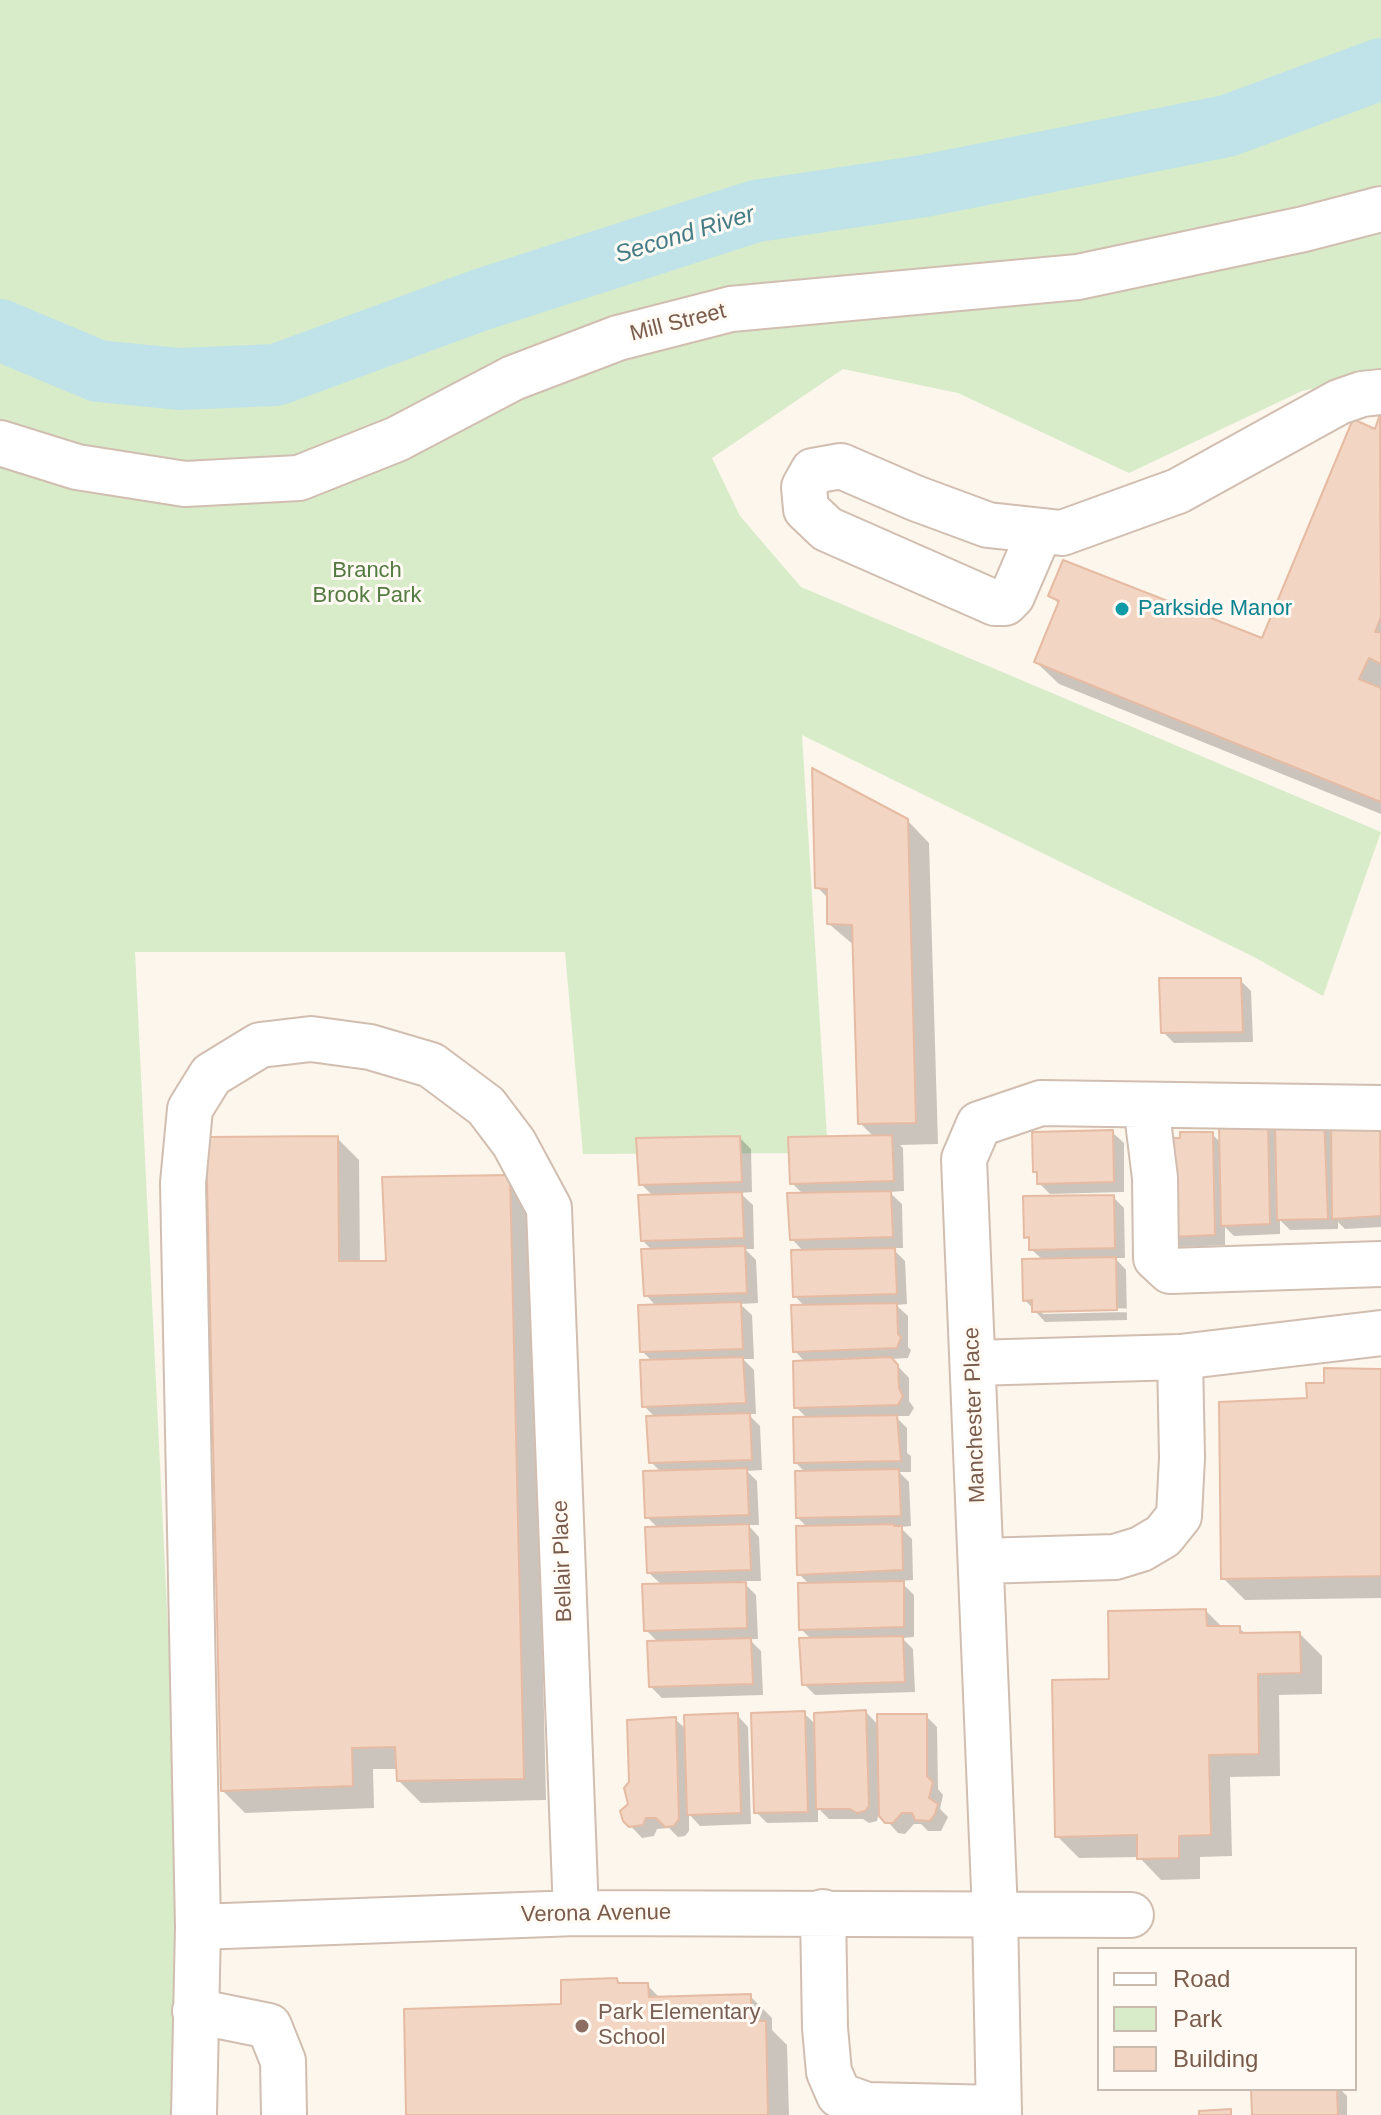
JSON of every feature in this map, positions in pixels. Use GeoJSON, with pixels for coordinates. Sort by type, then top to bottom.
{"type":"FeatureCollection","features":[{"type":"Feature","properties":{"kind":"street","name":"Mill Street"},"geometry":{"type":"LineString","coordinates":[[0,443],[77,467],[185,484],[299,478],[397,439],[513,378],[618,338],[731,309],[1078,277],[1304,229],[1381,209]]}},
{"type":"Feature","properties":{"kind":"street"},"geometry":{"type":"LineString","coordinates":[[1040,531],[1012,596],[1005,603],[995,603],[827,529],[806,509],[804,487],[813,471],[841,466],[988,525],[1062,533],[1178,491],[1339,402],[1362,394],[1381,392]]}},
{"type":"Feature","properties":{"kind":"street","name":"Bellair Place"},"geometry":{"type":"LineString","coordinates":[[198,1927],[183,1183],[190,1109],[211,1075],[260,1045],[311,1039],[370,1047],[431,1065],[486,1106],[514,1143],[549,1208],[576,1913]]}},
{"type":"Feature","properties":{"kind":"street","name":"Manchester Place"},"geometry":{"type":"LineString","coordinates":[[999,2111],[995,1913],[964,1159],[979,1124],[1041,1103],[1381,1108]]}},
{"type":"Feature","properties":{"kind":"street"},"geometry":{"type":"LineString","coordinates":[[1146,1105],[1155,1178],[1156,1258],[1170,1271],[1381,1264]]}},
{"type":"Feature","properties":{"kind":"street"},"geometry":{"type":"LineString","coordinates":[[973,1363],[1180,1357],[1381,1333]]}},
{"type":"Feature","properties":{"kind":"street"},"geometry":{"type":"LineString","coordinates":[[981,1561],[1115,1557],[1141,1549],[1163,1536],[1179,1516],[1182,1458],[1180,1357]]}},
{"type":"Feature","properties":{"kind":"street"},"geometry":{"type":"LineString","coordinates":[[823,1912],[825,2028],[829,2072],[839,2095],[867,2105],[999,2111]]}},
{"type":"Feature","properties":{"kind":"street","name":"Verona Avenue"},"geometry":{"type":"LineString","coordinates":[[198,1927],[576,1913],[1131,1915]]}},
{"type":"Feature","properties":{"kind":"street"},"geometry":{"type":"LineString","coordinates":[[194,2115],[198,1927]]}},
{"type":"Feature","properties":{"kind":"street"},"geometry":{"type":"LineString","coordinates":[[195,2011],[269,2026],[283,2061],[284,2115]]}},
{"type":"Feature","properties":{"kind":"green space","name":"Branch Brook Park"},"geometry":{"type":"Polygon","coordinates":[[[0,0],[1381,0],[1381,375],[1302,391],[1129,473],[958,393],[843,369],[712,458],[740,516],[801,587],[1381,832],[1323,996],[1254,957],[802,735],[828,1153],[583,1154],[565,952],[135,952],[183,1937],[180,2115],[0,2115],[0,0]]]}},
{"type":"Feature","properties":{"kind":"building","name":"Parkside Manor"},"geometry":{"type":"Polygon","coordinates":[[[1380,414],[1381,617],[1375,632],[1381,632],[1381,664],[1369,658],[1359,679],[1381,688],[1381,802],[1034,662],[1059,601],[1048,596],[1063,560],[1262,638],[1353,419],[1375,429],[1380,414]]]}},
{"type":"Feature","properties":{"kind":"building"},"geometry":{"type":"Polygon","coordinates":[[[812,768],[908,819],[916,1123],[858,1124],[852,925],[827,924],[827,889],[815,888],[812,768]]]}},
{"type":"Feature","properties":{"kind":"building"},"geometry":{"type":"Polygon","coordinates":[[[1159,978],[1241,978],[1243,1032],[1161,1033],[1159,978]]]}},
{"type":"Feature","properties":{"kind":"building"},"geometry":{"type":"Polygon","coordinates":[[[1380,1113],[1381,1216],[1332,1219],[1331,1122],[1380,1113]]]}},
{"type":"Feature","properties":{"kind":"building"},"geometry":{"type":"Polygon","coordinates":[[[1324,1115],[1328,1219],[1277,1220],[1275,1123],[1324,1115]]]}},
{"type":"Feature","properties":{"kind":"building"},"geometry":{"type":"Polygon","coordinates":[[[1268,1120],[1270,1224],[1221,1226],[1219,1127],[1268,1120]]]}},
{"type":"Feature","properties":{"kind":"building"},"geometry":{"type":"Polygon","coordinates":[[[1113,1130],[1114,1182],[1037,1184],[1037,1172],[1033,1172],[1032,1132],[1113,1130]]]}},
{"type":"Feature","properties":{"kind":"building"},"geometry":{"type":"Polygon","coordinates":[[[1180,1132],[1213,1132],[1215,1235],[1168,1237],[1167,1138],[1180,1138],[1180,1132]]]}},
{"type":"Feature","properties":{"kind":"building"},"geometry":{"type":"Polygon","coordinates":[[[892,1135],[894,1181],[790,1184],[788,1137],[892,1135]]]}},
{"type":"Feature","properties":{"kind":"building"},"geometry":{"type":"Polygon","coordinates":[[[338,1136],[339,1261],[386,1261],[382,1177],[510,1175],[524,1779],[397,1781],[395,1747],[352,1748],[353,1786],[221,1791],[206,1137],[338,1136]]]}},
{"type":"Feature","properties":{"kind":"building"},"geometry":{"type":"Polygon","coordinates":[[[740,1136],[742,1182],[639,1185],[636,1138],[740,1136]]]}},
{"type":"Feature","properties":{"kind":"building"},"geometry":{"type":"Polygon","coordinates":[[[891,1191],[893,1237],[790,1240],[787,1193],[891,1191]]]}},
{"type":"Feature","properties":{"kind":"building"},"geometry":{"type":"Polygon","coordinates":[[[742,1192],[744,1238],[641,1241],[638,1195],[742,1192]]]}},
{"type":"Feature","properties":{"kind":"building"},"geometry":{"type":"Polygon","coordinates":[[[1114,1195],[1115,1248],[1029,1250],[1029,1237],[1024,1238],[1023,1196],[1114,1195]]]}},
{"type":"Feature","properties":{"kind":"building"},"geometry":{"type":"Polygon","coordinates":[[[745,1246],[747,1293],[644,1296],[641,1249],[745,1246]]]}},
{"type":"Feature","properties":{"kind":"building"},"geometry":{"type":"Polygon","coordinates":[[[895,1248],[897,1294],[793,1297],[791,1250],[895,1248]]]}},
{"type":"Feature","properties":{"kind":"building"},"geometry":{"type":"Polygon","coordinates":[[[1116,1257],[1117,1310],[1032,1312],[1032,1300],[1023,1301],[1022,1259],[1116,1257]]]}},
{"type":"Feature","properties":{"kind":"building"},"geometry":{"type":"Polygon","coordinates":[[[741,1302],[743,1349],[640,1352],[638,1305],[741,1302]]]}},
{"type":"Feature","properties":{"kind":"building"},"geometry":{"type":"Polygon","coordinates":[[[897,1303],[898,1334],[901,1337],[897,1348],[793,1352],[791,1305],[897,1303]]]}},
{"type":"Feature","properties":{"kind":"building"},"geometry":{"type":"Polygon","coordinates":[[[743,1357],[746,1403],[642,1407],[640,1360],[743,1357]]]}},
{"type":"Feature","properties":{"kind":"building"},"geometry":{"type":"Polygon","coordinates":[[[891,1357],[898,1365],[899,1388],[903,1396],[898,1405],[794,1408],[793,1361],[891,1357]]]}},
{"type":"Feature","properties":{"kind":"building"},"geometry":{"type":"Polygon","coordinates":[[[1324,1368],[1381,1369],[1381,1576],[1221,1579],[1219,1402],[1307,1398],[1306,1383],[1324,1383],[1324,1368]]]}},
{"type":"Feature","properties":{"kind":"building"},"geometry":{"type":"Polygon","coordinates":[[[750,1413],[752,1460],[649,1463],[646,1416],[750,1413]]]}},
{"type":"Feature","properties":{"kind":"building"},"geometry":{"type":"Polygon","coordinates":[[[897,1415],[901,1461],[794,1463],[793,1417],[897,1415]]]}},
{"type":"Feature","properties":{"kind":"building"},"geometry":{"type":"Polygon","coordinates":[[[747,1468],[749,1515],[645,1518],[643,1471],[747,1468]]]}},
{"type":"Feature","properties":{"kind":"building"},"geometry":{"type":"Polygon","coordinates":[[[899,1469],[901,1516],[796,1518],[795,1471],[899,1469]]]}},
{"type":"Feature","properties":{"kind":"building"},"geometry":{"type":"Polygon","coordinates":[[[749,1524],[751,1570],[647,1573],[645,1527],[749,1524]]]}},
{"type":"Feature","properties":{"kind":"building"},"geometry":{"type":"Polygon","coordinates":[[[796,1526],[902,1526],[903,1570],[797,1575],[796,1526]]]}},
{"type":"Feature","properties":{"kind":"building"},"geometry":{"type":"Polygon","coordinates":[[[904,1581],[904,1627],[799,1630],[798,1583],[904,1581]]]}},
{"type":"Feature","properties":{"kind":"building"},"geometry":{"type":"Polygon","coordinates":[[[746,1582],[747,1628],[644,1631],[642,1584],[746,1582]]]}},
{"type":"Feature","properties":{"kind":"building"},"geometry":{"type":"Polygon","coordinates":[[[1206,1609],[1207,1626],[1240,1626],[1240,1633],[1300,1632],[1301,1673],[1258,1674],[1259,1754],[1209,1755],[1211,1835],[1179,1836],[1179,1858],[1137,1859],[1137,1835],[1055,1837],[1052,1680],[1109,1679],[1108,1611],[1206,1609]]]}},
{"type":"Feature","properties":{"kind":"building"},"geometry":{"type":"Polygon","coordinates":[[[903,1636],[905,1682],[802,1685],[799,1638],[903,1636]]]}},
{"type":"Feature","properties":{"kind":"building"},"geometry":{"type":"Polygon","coordinates":[[[751,1638],[753,1684],[649,1687],[647,1641],[751,1638]]]}},
{"type":"Feature","properties":{"kind":"building"},"geometry":{"type":"Polygon","coordinates":[[[866,1710],[869,1806],[857,1813],[850,1809],[816,1809],[814,1713],[866,1710]]]}},
{"type":"Feature","properties":{"kind":"building"},"geometry":{"type":"Polygon","coordinates":[[[805,1711],[808,1812],[754,1813],[751,1713],[805,1711]]]}},
{"type":"Feature","properties":{"kind":"building"},"geometry":{"type":"Polygon","coordinates":[[[738,1713],[741,1813],[687,1815],[684,1715],[738,1713]]]}},
{"type":"Feature","properties":{"kind":"building"},"geometry":{"type":"Polygon","coordinates":[[[877,1714],[927,1714],[927,1776],[933,1782],[929,1798],[938,1804],[930,1821],[915,1820],[912,1813],[902,1813],[893,1823],[885,1823],[879,1816],[877,1714]]]}},
{"type":"Feature","properties":{"kind":"building"},"geometry":{"type":"Polygon","coordinates":[[[676,1717],[679,1819],[674,1826],[665,1827],[656,1818],[646,1818],[643,1825],[629,1827],[620,1811],[628,1804],[624,1788],[629,1782],[627,1720],[676,1717]]]}},
{"type":"Feature","properties":{"kind":"building"},"geometry":{"type":"Polygon","coordinates":[[[617,1978],[618,1983],[648,1983],[649,1997],[751,1994],[751,2021],[766,2021],[768,2115],[406,2115],[404,2009],[561,2004],[561,1980],[617,1978]]]}},
{"type":"Feature","properties":{"kind":"building"},"geometry":{"type":"Polygon","coordinates":[[[1251,2091],[1337,2091],[1338,2115],[1252,2115],[1251,2091]]]}},
{"type":"Feature","properties":{"kind":"building"},"geometry":{"type":"Polygon","coordinates":[[[1231,2109],[1231,2115],[1199,2115],[1199,2111],[1231,2109]]]}},
{"type":"Feature","properties":{"kind":"waterway","name":"Second River"},"geometry":{"type":"LineString","coordinates":[[0,330],[98,371],[179,379],[276,375],[480,300],[756,211],[924,186],[1227,126],[1381,69]]}},
{"type":"Feature","properties":{"kind":"place","name":"Parkside Manor"},"geometry":{"type":"Point","coordinates":[1122,609]}},
{"type":"Feature","properties":{"kind":"place","name":"Park Elementary School"},"geometry":{"type":"Point","coordinates":[582,2026]}}]}
